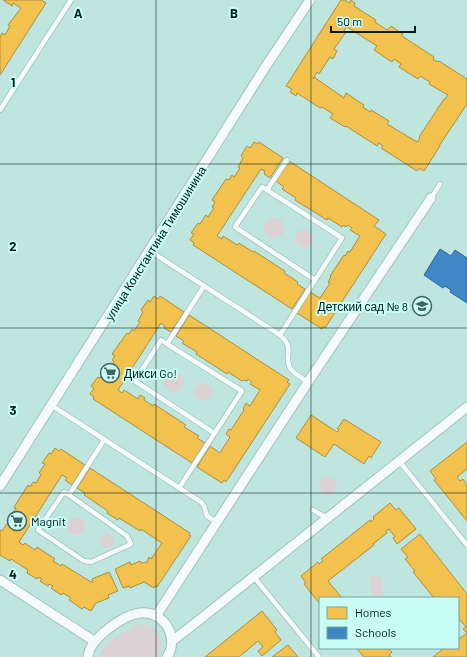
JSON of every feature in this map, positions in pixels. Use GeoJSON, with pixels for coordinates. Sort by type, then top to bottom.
{"type":"FeatureCollection","features":[{"type":"Feature","properties":{"kind":"street","name":"улица Константина Тимошинина"},"geometry":{"type":"LineString","coordinates":[[0,486],[266,66],[310,0]]}},
{"type":"Feature","properties":{"kind":"street"},"geometry":{"type":"LineString","coordinates":[[156,616],[430,198]]}},
{"type":"Feature","properties":{"kind":"street"},"geometry":{"type":"LineString","coordinates":[[172,641],[198,622],[467,407]]}},
{"type":"Feature","properties":{"kind":"street"},"geometry":{"type":"LineString","coordinates":[[0,580],[94,641]]}},
{"type":"Feature","properties":{"kind":"street"},"geometry":{"type":"LineString","coordinates":[[88,657],[88,652],[94,641],[104,632],[126,618],[139,613],[156,616],[168,627],[172,641],[171,651],[167,657]]}},
{"type":"Feature","properties":{"kind":"lane"},"geometry":{"type":"LineString","coordinates":[[0,110],[71,0]]}},
{"type":"Feature","properties":{"kind":"lane"},"geometry":{"type":"LineString","coordinates":[[267,190],[287,160]]}},
{"type":"Feature","properties":{"kind":"lane"},"geometry":{"type":"LineString","coordinates":[[430,198],[440,184]]}},
{"type":"Feature","properties":{"kind":"lane"},"geometry":{"type":"LineString","coordinates":[[280,335],[342,238],[262,186],[235,227],[315,280]]}},
{"type":"Feature","properties":{"kind":"lane"},"geometry":{"type":"LineString","coordinates":[[150,251],[280,335],[288,344],[289,366],[308,382]]}},
{"type":"Feature","properties":{"kind":"lane"},"geometry":{"type":"LineString","coordinates":[[167,344],[204,286]]}},
{"type":"Feature","properties":{"kind":"lane"},"geometry":{"type":"LineString","coordinates":[[179,488],[242,391],[161,340],[134,381],[214,433]]}},
{"type":"Feature","properties":{"kind":"lane"},"geometry":{"type":"LineString","coordinates":[[51,405],[201,502],[207,516],[218,523]]}},
{"type":"Feature","properties":{"kind":"lane"},"geometry":{"type":"LineString","coordinates":[[69,495],[104,440]]}},
{"type":"Feature","properties":{"kind":"lane"},"geometry":{"type":"LineString","coordinates":[[399,461],[467,545]]}},
{"type":"Feature","properties":{"kind":"lane"},"geometry":{"type":"LineString","coordinates":[[64,492],[69,495],[128,536],[131,544],[91,562],[84,561],[38,530],[64,492]]}},
{"type":"Feature","properties":{"kind":"lane"},"geometry":{"type":"LineString","coordinates":[[313,510],[327,518]]}},
{"type":"Feature","properties":{"kind":"lane"},"geometry":{"type":"LineString","coordinates":[[254,576],[319,657]]}},
{"type":"Feature","properties":{"kind":"shaded area"},"geometry":{"type":"Polygon","coordinates":[[[274,218],[281,221],[284,228],[281,235],[274,238],[267,235],[264,228],[267,221],[274,218]]]}},
{"type":"Feature","properties":{"kind":"shaded area"},"geometry":{"type":"Polygon","coordinates":[[[304,230],[310,233],[313,239],[310,245],[304,248],[298,245],[295,239],[298,233],[304,230]]]}},
{"type":"Feature","properties":{"kind":"shaded area"},"geometry":{"type":"Polygon","coordinates":[[[174,372],[181,375],[184,382],[181,389],[174,392],[167,389],[164,382],[167,375],[174,372]]]}},
{"type":"Feature","properties":{"kind":"shaded area"},"geometry":{"type":"Polygon","coordinates":[[[204,383],[210,386],[213,392],[210,398],[204,401],[198,398],[195,392],[198,386],[204,383]]]}},
{"type":"Feature","properties":{"kind":"shaded area"},"geometry":{"type":"Polygon","coordinates":[[[328,477],[334,480],[337,486],[334,492],[328,495],[322,492],[319,486],[322,480],[328,477]]]}},
{"type":"Feature","properties":{"kind":"shaded area"},"geometry":{"type":"Polygon","coordinates":[[[72,517],[80,517],[85,522],[83,533],[80,535],[72,535],[67,530],[67,522],[72,517]]]}},
{"type":"Feature","properties":{"kind":"shaded area"},"geometry":{"type":"Polygon","coordinates":[[[104,534],[110,534],[114,538],[114,544],[110,548],[104,548],[100,544],[100,538],[104,534]]]}},
{"type":"Feature","properties":{"kind":"shaded area"},"geometry":{"type":"Polygon","coordinates":[[[369,576],[380,576],[384,594],[373,597],[369,576]]]}},
{"type":"Feature","properties":{"kind":"shaded area"},"geometry":{"type":"Polygon","coordinates":[[[142,624],[153,628],[160,636],[162,646],[157,657],[100,657],[102,651],[110,642],[137,625],[142,624]]]}},
{"type":"Feature","properties":{"kind":"building: Homes"},"geometry":{"type":"Polygon","coordinates":[[[3,0],[41,0],[46,3],[0,75],[0,37],[2,33],[5,35],[10,26],[8,25],[21,8],[13,3],[12,6],[3,0]]]}},
{"type":"Feature","properties":{"kind":"building: Homes"},"geometry":{"type":"Polygon","coordinates":[[[341,0],[345,0],[349,3],[351,0],[355,3],[354,6],[376,20],[375,22],[387,30],[391,26],[403,34],[402,36],[434,57],[433,59],[438,62],[439,61],[467,79],[467,104],[424,171],[419,168],[417,171],[381,148],[383,146],[379,143],[377,146],[346,126],[345,127],[330,118],[333,114],[322,107],[320,108],[297,93],[296,96],[290,92],[292,89],[286,86],[341,0]],[[347,27],[344,31],[346,32],[334,49],[337,51],[333,59],[330,57],[319,74],[317,72],[314,77],[344,98],[346,93],[364,105],[363,107],[370,112],[371,110],[389,121],[387,124],[417,142],[448,95],[429,84],[430,82],[420,76],[418,79],[399,67],[401,64],[394,59],[392,62],[374,50],[377,46],[347,27]]]}},
{"type":"Feature","properties":{"kind":"building: Homes"},"geometry":{"type":"Polygon","coordinates":[[[254,142],[258,144],[259,142],[283,158],[270,178],[264,174],[265,171],[261,169],[217,236],[222,239],[223,236],[237,245],[239,243],[253,252],[254,251],[285,271],[284,273],[298,282],[297,284],[305,289],[292,309],[193,245],[194,243],[190,240],[194,234],[191,233],[198,223],[200,224],[206,215],[208,217],[214,208],[212,207],[215,202],[212,200],[226,179],[229,180],[232,175],[234,177],[240,168],[238,167],[243,158],[241,156],[247,146],[250,148],[254,142]]]}},
{"type":"Feature","properties":{"kind":"building: Homes"},"geometry":{"type":"Polygon","coordinates":[[[289,161],[379,220],[374,226],[386,234],[325,328],[323,326],[322,329],[297,313],[310,292],[320,298],[330,283],[328,282],[331,277],[330,276],[344,255],[345,256],[348,251],[350,252],[360,236],[350,230],[352,228],[348,225],[346,227],[343,225],[342,227],[328,218],[327,220],[295,200],[296,198],[282,189],[284,187],[276,181],[289,161]]]}},
{"type":"Feature","properties":{"kind":"building: Homes"},"geometry":{"type":"Polygon","coordinates":[[[154,296],[158,299],[160,296],[184,312],[171,332],[164,328],[165,326],[161,323],[118,390],[122,393],[124,390],[138,399],[140,395],[145,398],[144,400],[153,406],[154,404],[186,425],[184,427],[199,436],[197,438],[205,443],[192,463],[93,399],[94,397],[90,394],[94,388],[91,386],[98,377],[100,378],[106,369],[109,371],[114,362],[112,360],[115,356],[112,354],[127,333],[129,334],[132,329],[134,331],[140,322],[138,321],[143,312],[141,310],[148,300],[150,302],[154,296]]]}},
{"type":"Feature","properties":{"kind":"building: Homes"},"geometry":{"type":"Polygon","coordinates":[[[189,315],[289,380],[287,382],[290,384],[226,482],[224,480],[222,483],[197,467],[210,446],[220,453],[230,437],[226,434],[229,429],[231,430],[244,410],[243,409],[246,403],[250,406],[260,390],[250,384],[252,382],[248,379],[247,381],[242,381],[228,372],[227,374],[182,343],[184,341],[176,336],[189,315]]]}},
{"type":"Feature","properties":{"kind":"building: Homes"},"geometry":{"type":"Polygon","coordinates":[[[311,415],[337,432],[339,430],[337,429],[344,419],[381,442],[371,458],[369,456],[364,464],[334,444],[325,457],[296,438],[311,415]]]}},
{"type":"Feature","properties":{"kind":"building: Homes"},"geometry":{"type":"Polygon","coordinates":[[[467,442],[467,469],[457,477],[460,481],[463,479],[467,485],[467,521],[434,480],[436,479],[430,471],[467,442]]]}},
{"type":"Feature","properties":{"kind":"building: Homes"},"geometry":{"type":"Polygon","coordinates":[[[55,448],[59,451],[61,449],[85,465],[72,485],[65,480],[67,478],[62,475],[19,542],[23,545],[25,543],[35,550],[37,547],[55,559],[53,561],[61,566],[62,564],[91,582],[93,582],[92,579],[109,572],[118,591],[108,595],[109,598],[96,603],[91,611],[84,607],[82,609],[69,600],[71,598],[63,593],[61,595],[51,588],[53,586],[49,584],[48,586],[40,581],[42,579],[38,577],[37,579],[27,573],[28,570],[11,559],[10,561],[0,555],[0,530],[2,531],[8,522],[10,523],[16,514],[13,513],[16,508],[14,507],[28,485],[30,487],[33,482],[36,483],[41,475],[39,473],[45,464],[42,463],[49,453],[51,454],[55,448]]]}},
{"type":"Feature","properties":{"kind":"building: Homes"},"geometry":{"type":"Polygon","coordinates":[[[90,468],[190,533],[189,535],[191,536],[157,587],[155,586],[154,588],[144,582],[130,588],[129,586],[123,588],[115,569],[130,562],[131,565],[140,561],[141,563],[147,562],[149,557],[151,559],[162,543],[141,529],[140,531],[119,518],[118,520],[107,513],[108,511],[84,495],[85,493],[77,488],[90,468]]]}},
{"type":"Feature","properties":{"kind":"building: Homes"},"geometry":{"type":"Polygon","coordinates":[[[390,503],[396,510],[399,508],[416,529],[397,544],[393,538],[395,537],[389,529],[386,531],[387,533],[373,544],[374,545],[328,581],[341,597],[319,597],[319,603],[304,584],[306,583],[301,576],[318,562],[319,564],[323,561],[321,559],[370,520],[371,522],[374,519],[373,517],[390,503]]]}},
{"type":"Feature","properties":{"kind":"building: Homes"},"geometry":{"type":"Polygon","coordinates":[[[420,534],[467,594],[467,633],[463,629],[466,627],[459,619],[459,597],[433,597],[413,572],[415,571],[405,559],[408,557],[401,549],[420,534]]]}},
{"type":"Feature","properties":{"kind":"building: Homes"},"geometry":{"type":"Polygon","coordinates":[[[262,611],[277,630],[275,632],[281,640],[262,656],[258,651],[263,647],[258,641],[239,657],[205,657],[262,611]]]}},
{"type":"Feature","properties":{"kind":"building: Homes"},"geometry":{"type":"Polygon","coordinates":[[[467,633],[467,657],[433,657],[443,649],[459,649],[459,639],[467,633]]]}},
{"type":"Feature","properties":{"kind":"building: Homes"},"geometry":{"type":"Polygon","coordinates":[[[288,645],[298,657],[272,657],[288,645]]]}},
{"type":"Feature","properties":{"kind":"building: Homes"},"geometry":{"type":"Polygon","coordinates":[[[357,649],[389,649],[392,652],[389,655],[391,657],[364,657],[357,649]]]}},
{"type":"Feature","properties":{"kind":"building: Schools"},"geometry":{"type":"Polygon","coordinates":[[[440,249],[451,256],[455,250],[467,258],[467,303],[450,292],[451,290],[445,286],[443,288],[424,275],[440,249]]]}},
{"type":"Feature","properties":{"kind":"place","name":"Детский сад № 8"},"geometry":{"type":"Point","coordinates":[422,306]}},
{"type":"Feature","properties":{"kind":"place","name":"Дикси Go!"},"geometry":{"type":"Point","coordinates":[110,373]}},
{"type":"Feature","properties":{"kind":"place","name":"Magnit"},"geometry":{"type":"Point","coordinates":[17,521]}}]}
